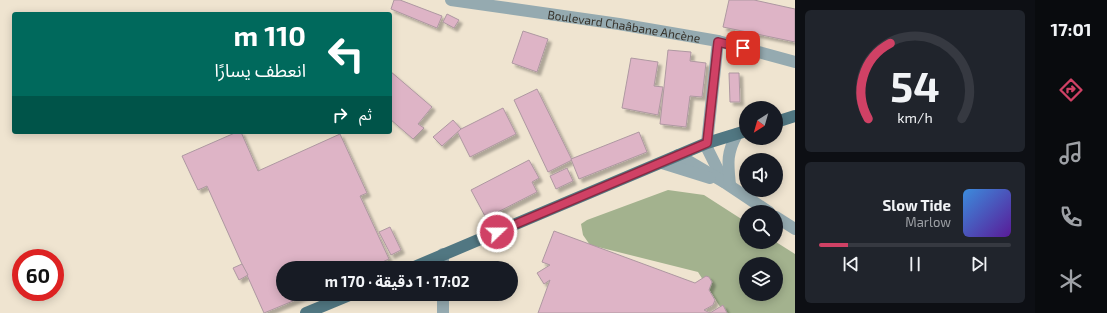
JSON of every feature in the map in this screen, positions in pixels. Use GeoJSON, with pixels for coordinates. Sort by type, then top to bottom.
{"type":"FeatureCollection","features":[{"type":"Feature","properties":{"kind":"main road"},"geometry":{"type":"LineString","coordinates":[[783,120],[795,116]]}},
{"type":"Feature","properties":{"kind":"main road"},"geometry":{"type":"LineString","coordinates":[[428,261],[707,143],[739,133]]}},
{"type":"Feature","properties":{"kind":"main road"},"geometry":{"type":"LineString","coordinates":[[306,313],[335,301]]}},
{"type":"Feature","properties":{"kind":"street","name":"Boulevard Chaâbane Ahcène"},"geometry":{"type":"LineString","coordinates":[[451,0],[618,24],[718,42],[795,62]]}},
{"type":"Feature","properties":{"kind":"street"},"geometry":{"type":"LineString","coordinates":[[718,42],[707,143],[708,150],[727,184]]}},
{"type":"Feature","properties":{"kind":"street"},"geometry":{"type":"LineString","coordinates":[[727,184],[729,150],[739,135]]}},
{"type":"Feature","properties":{"kind":"street"},"geometry":{"type":"LineString","coordinates":[[678,155],[727,184],[758,205]]}},
{"type":"Feature","properties":{"kind":"street"},"geometry":{"type":"LineString","coordinates":[[662,163],[727,184]]}},
{"type":"Feature","properties":{"kind":"street"},"geometry":{"type":"LineString","coordinates":[[783,221],[795,229]]}},
{"type":"Feature","properties":{"kind":"street"},"geometry":{"type":"LineString","coordinates":[[443,254],[443,261]]}},
{"type":"Feature","properties":{"kind":"street"},"geometry":{"type":"LineString","coordinates":[[443,301],[443,313]]}},
{"type":"Feature","properties":{"kind":"green space"},"geometry":{"type":"Polygon","coordinates":[[[668,190],[704,195],[739,218],[739,249],[783,249],[783,246],[795,254],[795,313],[724,313],[698,272],[590,245],[583,235],[581,224],[587,220],[668,190]]]}},
{"type":"Feature","properties":{"kind":"building"},"geometry":{"type":"Polygon","coordinates":[[[394,0],[400,0],[442,16],[437,28],[391,9],[394,0]]]}},
{"type":"Feature","properties":{"kind":"building"},"geometry":{"type":"Polygon","coordinates":[[[729,0],[754,0],[795,9],[795,42],[723,27],[729,0]]]}},
{"type":"Feature","properties":{"kind":"building"},"geometry":{"type":"Polygon","coordinates":[[[447,14],[459,20],[454,28],[443,22],[447,14]]]}},
{"type":"Feature","properties":{"kind":"building"},"geometry":{"type":"Polygon","coordinates":[[[523,31],[548,39],[537,72],[512,63],[523,31]]]}},
{"type":"Feature","properties":{"kind":"building"},"geometry":{"type":"Polygon","coordinates":[[[668,50],[691,52],[690,61],[706,63],[702,97],[690,96],[686,127],[660,124],[668,50]]]}},
{"type":"Feature","properties":{"kind":"building"},"geometry":{"type":"Polygon","coordinates":[[[631,58],[658,62],[654,86],[663,87],[658,115],[622,108],[631,58]]]}},
{"type":"Feature","properties":{"kind":"building"},"geometry":{"type":"Polygon","coordinates":[[[392,73],[432,107],[418,124],[424,128],[413,139],[392,121],[392,73]]]}},
{"type":"Feature","properties":{"kind":"building"},"geometry":{"type":"Polygon","coordinates":[[[729,73],[739,73],[740,101],[730,102],[729,73]]]}},
{"type":"Feature","properties":{"kind":"building"},"geometry":{"type":"Polygon","coordinates":[[[537,89],[572,160],[548,172],[514,100],[537,89]]]}},
{"type":"Feature","properties":{"kind":"building"},"geometry":{"type":"Polygon","coordinates":[[[503,108],[516,134],[470,157],[457,131],[503,108]]]}},
{"type":"Feature","properties":{"kind":"building"},"geometry":{"type":"Polygon","coordinates":[[[453,120],[461,129],[442,146],[433,137],[453,120]]]}},
{"type":"Feature","properties":{"kind":"building"},"geometry":{"type":"Polygon","coordinates":[[[639,132],[647,152],[579,179],[571,159],[639,132]]]}},
{"type":"Feature","properties":{"kind":"building"},"geometry":{"type":"Polygon","coordinates":[[[232,134],[242,134],[258,171],[340,134],[367,193],[360,196],[389,259],[385,261],[276,261],[276,301],[293,301],[264,313],[207,186],[198,190],[182,156],[232,134]]]}},
{"type":"Feature","properties":{"kind":"building"},"geometry":{"type":"Polygon","coordinates":[[[529,160],[539,178],[532,182],[537,192],[486,218],[471,190],[529,160]]]}},
{"type":"Feature","properties":{"kind":"building"},"geometry":{"type":"Polygon","coordinates":[[[567,168],[573,181],[556,189],[550,176],[567,168]]]}},
{"type":"Feature","properties":{"kind":"building"},"geometry":{"type":"Polygon","coordinates":[[[390,227],[401,250],[391,255],[379,232],[390,227]]]}},
{"type":"Feature","properties":{"kind":"building"},"geometry":{"type":"Polygon","coordinates":[[[554,231],[695,283],[706,276],[709,277],[712,282],[709,290],[715,300],[713,305],[704,310],[710,313],[538,313],[550,280],[544,284],[537,273],[550,265],[542,262],[554,231]]]}},
{"type":"Feature","properties":{"kind":"building"},"geometry":{"type":"Polygon","coordinates":[[[242,264],[248,275],[239,280],[233,268],[242,264]]]}},
{"type":"Feature","properties":{"kind":"building"},"geometry":{"type":"Polygon","coordinates":[[[723,305],[727,313],[710,313],[723,305]]]}},
{"type":"Feature","properties":{"kind":"route"},"geometry":{"type":"LineString","coordinates":[[497,232],[707,143],[718,42],[743,48]]}}]}
